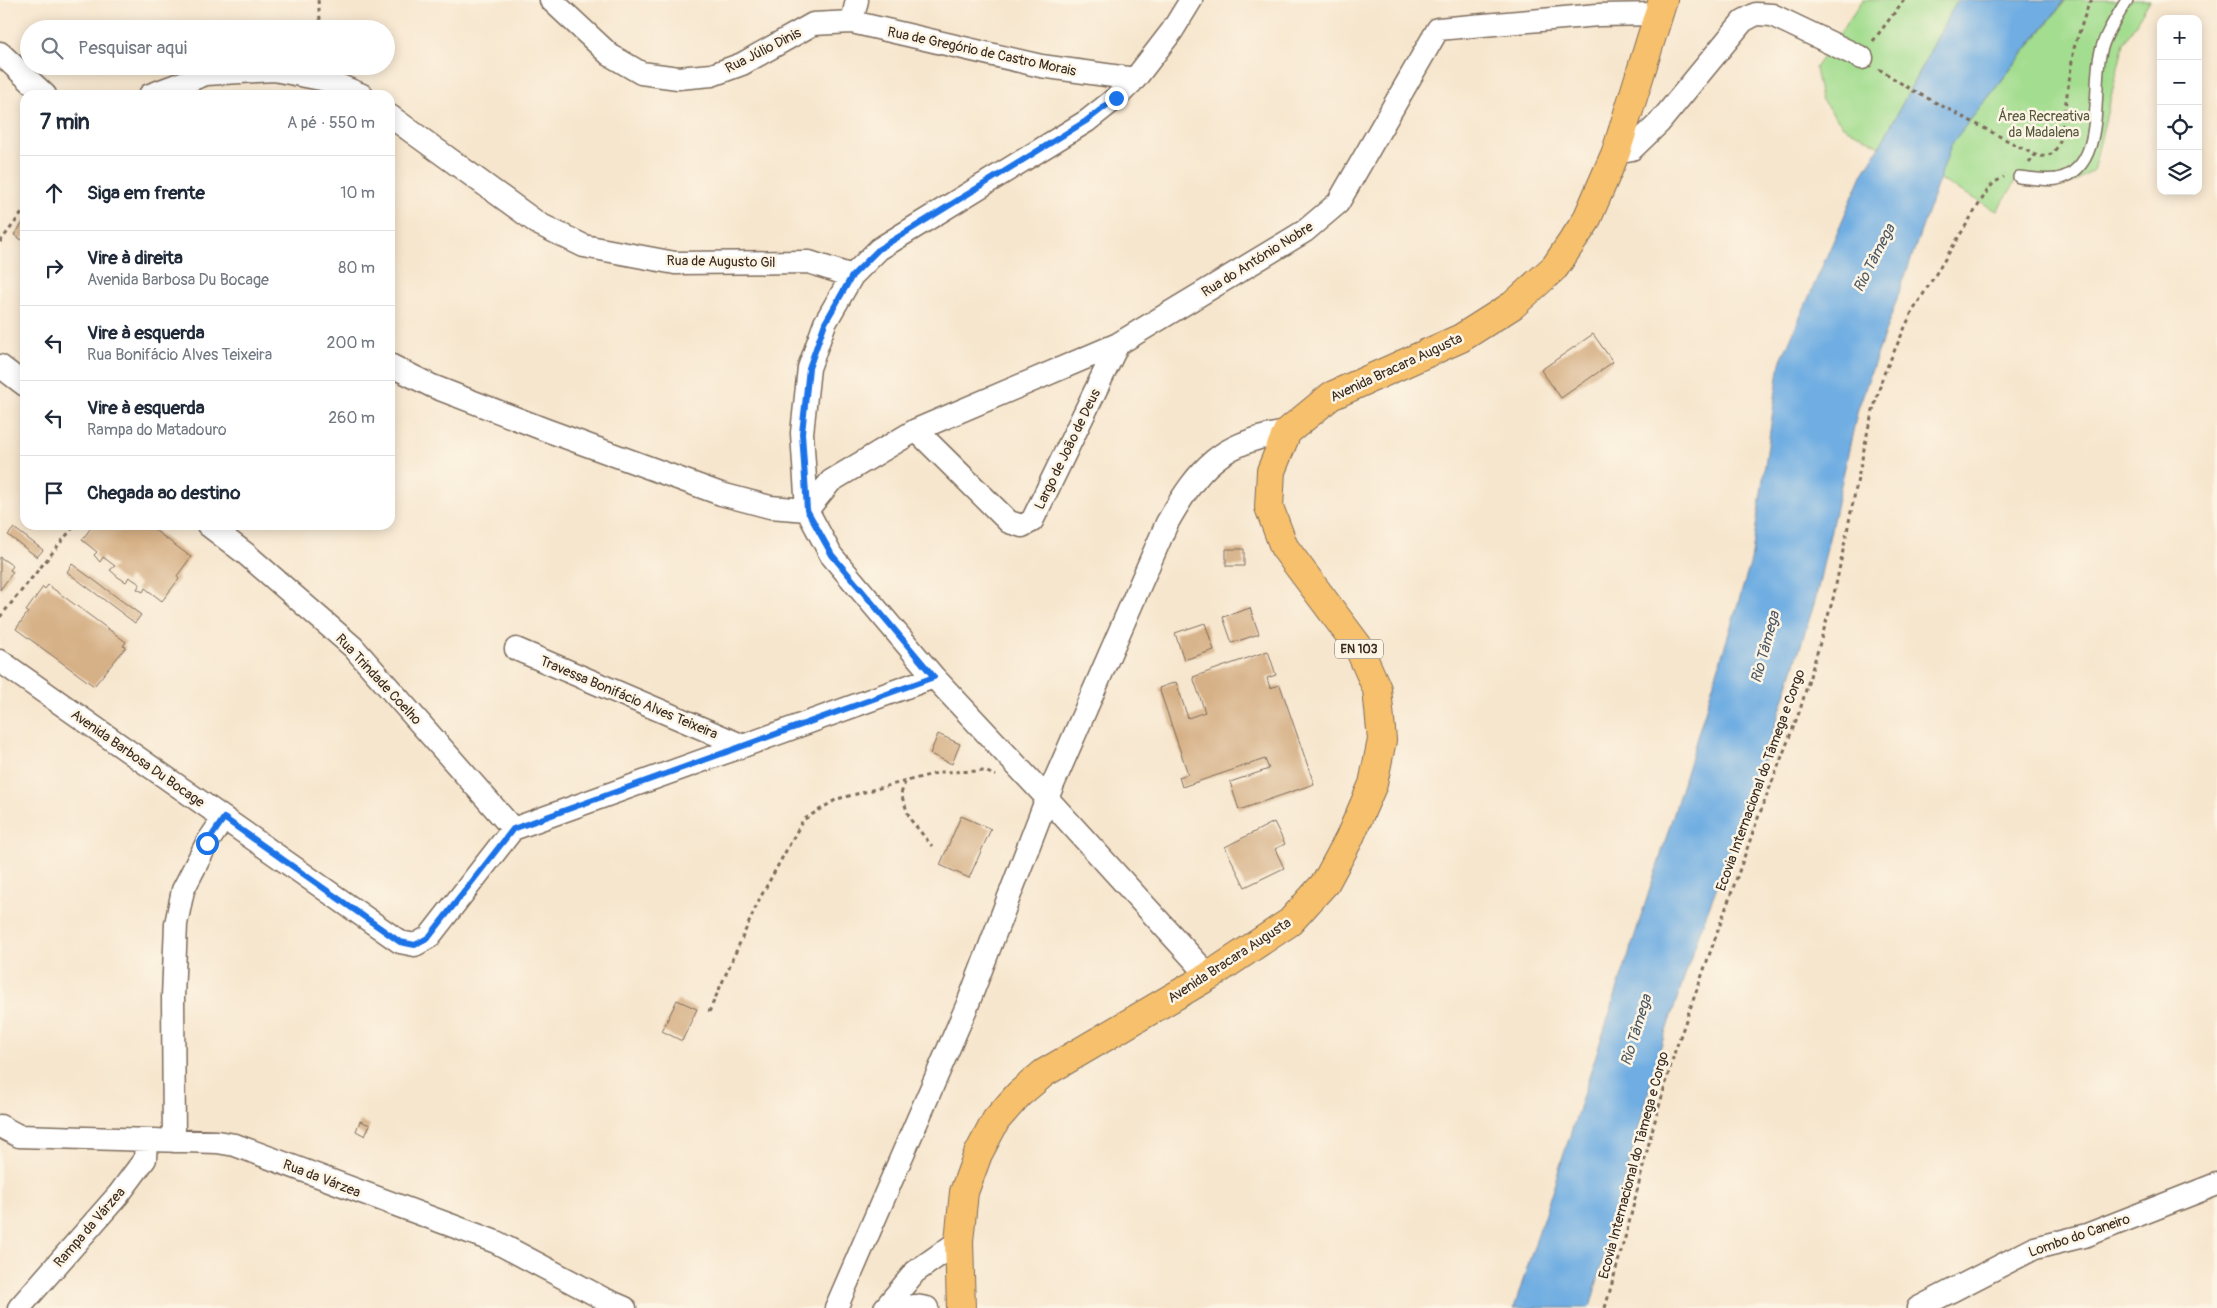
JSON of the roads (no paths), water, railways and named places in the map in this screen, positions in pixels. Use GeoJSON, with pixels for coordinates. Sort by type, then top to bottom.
{"type":"FeatureCollection","features":[{"type":"Feature","properties":{"kind":"main road","name":"Avenida Bracara Augusta"},"geometry":{"type":"LineString","coordinates":[[961,1308],[959,1241],[964,1192],[978,1154],[996,1120],[1019,1094],[1044,1073],[1209,976],[1290,922],[1326,882],[1349,839],[1373,784],[1382,740],[1377,689],[1358,646],[1284,547],[1269,508],[1271,471],[1287,432],[1331,396],[1461,338],[1513,305],[1555,267],[1586,221],[1616,152],[1661,7]]}},
{"type":"Feature","properties":{"kind":"street","name":"Rua Júlio Dinis"},"geometry":{"type":"LineString","coordinates":[[551,0],[610,55],[641,73],[678,78],[712,74],[742,64],[813,24],[852,22]]}},
{"type":"Feature","properties":{"kind":"street"},"geometry":{"type":"LineString","coordinates":[[852,22],[856,0]]}},
{"type":"Feature","properties":{"kind":"street"},"geometry":{"type":"LineString","coordinates":[[1191,0],[1172,30],[1135,78],[1116,98],[1086,121],[879,249],[852,276],[825,323],[809,368],[802,433],[807,510],[832,555],[934,677],[1209,976]]}},
{"type":"Feature","properties":{"kind":"street","name":"Rua do António Nobre"},"geometry":{"type":"LineString","coordinates":[[807,510],[831,481],[916,430],[1118,344],[1305,231],[1338,203],[1438,29],[1598,15],[1661,7]]}},
{"type":"Feature","properties":{"kind":"street"},"geometry":{"type":"LineString","coordinates":[[1616,152],[1632,149],[1646,136],[1659,123],[1743,21],[1756,14],[1772,15],[1862,58]]}},
{"type":"Feature","properties":{"kind":"street","name":"Rua de Gregório de Castro Morais"},"geometry":{"type":"LineString","coordinates":[[852,22],[1041,66],[1135,78]]}},
{"type":"Feature","properties":{"kind":"street"},"geometry":{"type":"LineString","coordinates":[[0,53],[20,72]]}},
{"type":"Feature","properties":{"kind":"street"},"geometry":{"type":"LineString","coordinates":[[24,75],[40,90]]}},
{"type":"Feature","properties":{"kind":"street"},"geometry":{"type":"LineString","coordinates":[[163,90],[203,75]]}},
{"type":"Feature","properties":{"kind":"street"},"geometry":{"type":"LineString","coordinates":[[300,75],[326,80],[350,90]]}},
{"type":"Feature","properties":{"kind":"street","name":"Rua de Augusto Gil"},"geometry":{"type":"LineString","coordinates":[[395,120],[539,224],[584,246],[675,263],[809,262],[852,276]]}},
{"type":"Feature","properties":{"kind":"street","name":"Largo de João de Deus"},"geometry":{"type":"LineString","coordinates":[[916,430],[1009,522],[1022,526],[1032,521],[1118,344]]}},
{"type":"Feature","properties":{"kind":"street"},"geometry":{"type":"LineString","coordinates":[[0,366],[20,381]]}},
{"type":"Feature","properties":{"kind":"street"},"geometry":{"type":"LineString","coordinates":[[395,368],[432,386],[721,494],[770,507],[807,510]]}},
{"type":"Feature","properties":{"kind":"street"},"geometry":{"type":"LineString","coordinates":[[836,1308],[967,1006],[1047,798],[1156,546],[1182,498],[1197,477],[1214,460],[1231,447],[1247,440],[1287,432]]}},
{"type":"Feature","properties":{"kind":"street","name":"Rua Trindade Coelho"},"geometry":{"type":"LineString","coordinates":[[215,530],[246,554],[353,647],[513,829]]}},
{"type":"Feature","properties":{"kind":"street","name":"Travessa Bonifácio Alves Teixeira"},"geometry":{"type":"LineString","coordinates":[[516,649],[741,745]]}},
{"type":"Feature","properties":{"kind":"street","name":"Avenida Barbosa Du Bocage"},"geometry":{"type":"LineString","coordinates":[[0,661],[400,942],[415,945],[429,937],[513,829]]}},
{"type":"Feature","properties":{"kind":"street"},"geometry":{"type":"LineString","coordinates":[[513,829],[741,745],[934,677]]}},
{"type":"Feature","properties":{"kind":"street"},"geometry":{"type":"LineString","coordinates":[[174,1141],[173,997],[176,924],[184,890],[207,843],[224,818]]}},
{"type":"Feature","properties":{"kind":"street","name":"Rua da Várzea"},"geometry":{"type":"LineString","coordinates":[[0,1126],[18,1136],[235,1145],[354,1191],[496,1242],[600,1304],[625,1308]]}},
{"type":"Feature","properties":{"kind":"street","name":"Rampa da Várzea"},"geometry":{"type":"LineString","coordinates":[[19,1308],[118,1194],[145,1159],[146,1140]]}},
{"type":"Feature","properties":{"kind":"street","name":"Lombo do Caneiro"},"geometry":{"type":"LineString","coordinates":[[1918,1308],[2035,1248],[2087,1235],[2217,1184]]}},
{"type":"Feature","properties":{"kind":"street"},"geometry":{"type":"LineString","coordinates":[[886,1308],[914,1272],[959,1241]]}},
{"type":"Feature","properties":{"kind":"street"},"geometry":{"type":"LineString","coordinates":[[898,1308],[916,1306],[928,1308]]}},
{"type":"Feature","properties":{"kind":"lane"},"geometry":{"type":"LineString","coordinates":[[2019,177],[2056,179],[2069,174],[2080,165],[2087,152],[2096,121],[2100,54],[2112,26],[2127,0]]}},
{"type":"Feature","properties":{"kind":"water","name":"Rio Tâmega"},"geometry":{"type":"Polygon","coordinates":[[[1957,0],[2065,0],[1952,143],[1858,409],[1815,601],[1759,776],[1700,931],[1661,1046],[1590,1308],[1514,1308],[1660,858],[1751,561],[1780,363],[1863,173],[1880,146],[1957,0]]]}},
{"type":"Feature","properties":{"kind":"park label","name":"Área Recreativa da Madalena"},"geometry":{"type":"Point","coordinates":[2044,124]}}]}
